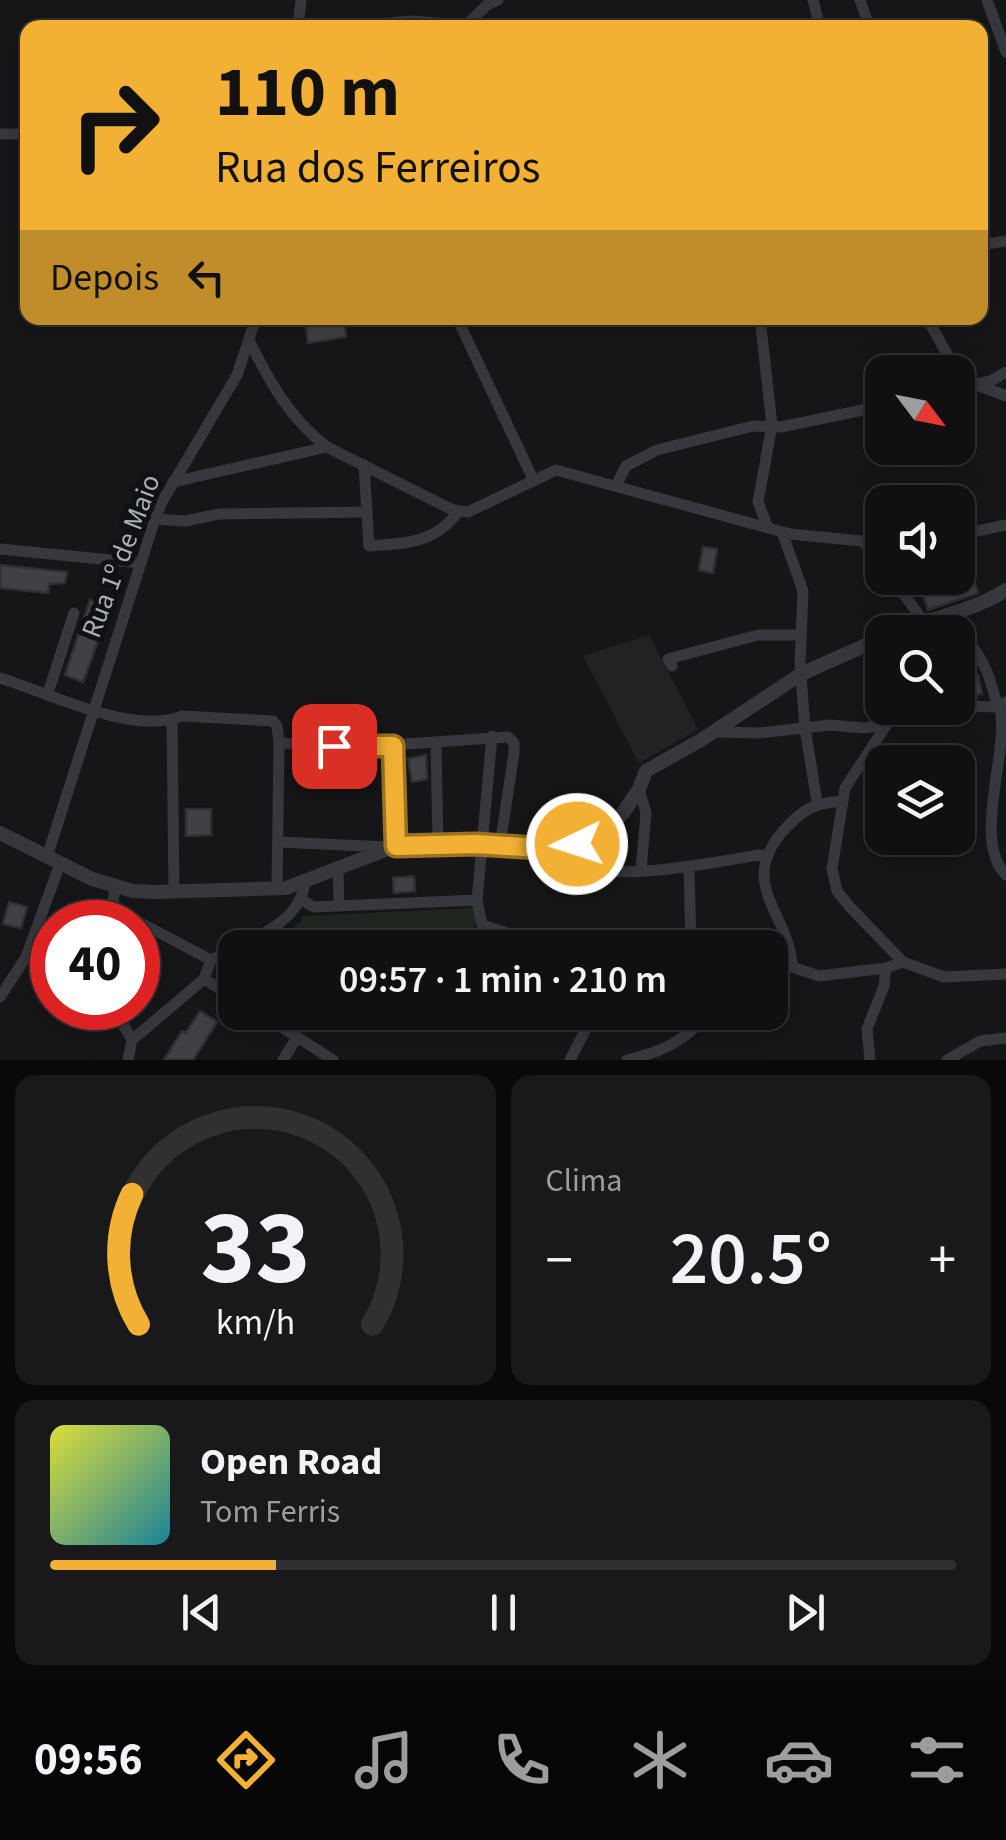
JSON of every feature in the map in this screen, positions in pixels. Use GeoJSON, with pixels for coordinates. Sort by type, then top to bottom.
{"type":"FeatureCollection","features":[{"type":"Feature","properties":{"kind":"street"},"geometry":{"type":"LineString","coordinates":[[472,20],[498,0]]}},
{"type":"Feature","properties":{"kind":"street"},"geometry":{"type":"LineString","coordinates":[[987,0],[1006,52]]}},
{"type":"Feature","properties":{"kind":"street","name":"Rua 1º de Maio"},"geometry":{"type":"LineString","coordinates":[[92,709],[155,520],[237,374],[254,325]]}},
{"type":"Feature","properties":{"kind":"street"},"geometry":{"type":"LineString","coordinates":[[460,325],[534,481]]}},
{"type":"Feature","properties":{"kind":"street"},"geometry":{"type":"LineString","coordinates":[[761,325],[772,424],[758,502],[802,591],[801,674],[817,802]]}},
{"type":"Feature","properties":{"kind":"street"},"geometry":{"type":"LineString","coordinates":[[931,325],[947,355]]}},
{"type":"Feature","properties":{"kind":"street"},"geometry":{"type":"LineString","coordinates":[[249,340],[291,414],[327,447],[459,511],[468,512],[556,470],[775,530],[864,542]]}},
{"type":"Feature","properties":{"kind":"street"},"geometry":{"type":"LineString","coordinates":[[976,384],[1006,372]]}},
{"type":"Feature","properties":{"kind":"street"},"geometry":{"type":"LineString","coordinates":[[976,384],[1006,396]]}},
{"type":"Feature","properties":{"kind":"street"},"geometry":{"type":"LineString","coordinates":[[616,486],[626,466],[657,450],[753,426],[781,427],[865,410]]}},
{"type":"Feature","properties":{"kind":"street"},"geometry":{"type":"LineString","coordinates":[[173,482],[327,447]]}},
{"type":"Feature","properties":{"kind":"street"},"geometry":{"type":"LineString","coordinates":[[364,466],[369,546],[419,542],[453,520],[459,511]]}},
{"type":"Feature","properties":{"kind":"street"},"geometry":{"type":"LineString","coordinates":[[155,520],[185,521],[219,514],[367,512]]}},
{"type":"Feature","properties":{"kind":"street"},"geometry":{"type":"LineString","coordinates":[[975,531],[1006,525]]}},
{"type":"Feature","properties":{"kind":"street"},"geometry":{"type":"LineString","coordinates":[[0,548],[140,563]]}},
{"type":"Feature","properties":{"kind":"street"},"geometry":{"type":"LineString","coordinates":[[953,615],[982,605],[1006,590]]}},
{"type":"Feature","properties":{"kind":"street"},"geometry":{"type":"LineString","coordinates":[[48,692],[74,613]]}},
{"type":"Feature","properties":{"kind":"street"},"geometry":{"type":"LineString","coordinates":[[672,666],[668,660],[758,636],[802,635]]}},
{"type":"Feature","properties":{"kind":"street"},"geometry":{"type":"LineString","coordinates":[[278,842],[538,848],[577,844],[602,835],[639,790],[646,770],[801,674],[865,646]]}},
{"type":"Feature","properties":{"kind":"street"},"geometry":{"type":"LineString","coordinates":[[975,649],[982,656],[1002,704],[1000,764],[990,839],[996,864],[1006,874]]}},
{"type":"Feature","properties":{"kind":"street"},"geometry":{"type":"LineString","coordinates":[[0,678],[122,717],[272,721],[278,726],[279,743],[277,889]]}},
{"type":"Feature","properties":{"kind":"street"},"geometry":{"type":"LineString","coordinates":[[975,705],[1002,704]]}},
{"type":"Feature","properties":{"kind":"street"},"geometry":{"type":"LineString","coordinates":[[0,997],[29,950],[92,709]]}},
{"type":"Feature","properties":{"kind":"street"},"geometry":{"type":"LineString","coordinates":[[172,720],[174,892]]}},
{"type":"Feature","properties":{"kind":"street"},"geometry":{"type":"LineString","coordinates":[[713,732],[880,725]]}},
{"type":"Feature","properties":{"kind":"street"},"geometry":{"type":"LineString","coordinates":[[883,725],[845,788],[832,869],[838,891],[903,962],[944,976],[1006,974]]}},
{"type":"Feature","properties":{"kind":"street"},"geometry":{"type":"LineString","coordinates":[[492,736],[477,900],[482,926],[495,930]]}},
{"type":"Feature","properties":{"kind":"street"},"geometry":{"type":"LineString","coordinates":[[279,743],[393,746],[436,744],[457,738],[508,738],[514,743],[511,788],[500,845]]}},
{"type":"Feature","properties":{"kind":"street"},"geometry":{"type":"LineString","coordinates":[[436,744],[438,844]]}},
{"type":"Feature","properties":{"kind":"street"},"geometry":{"type":"LineString","coordinates":[[393,746],[394,847]]}},
{"type":"Feature","properties":{"kind":"street"},"geometry":{"type":"LineString","coordinates":[[639,790],[646,813],[641,870]]}},
{"type":"Feature","properties":{"kind":"street"},"geometry":{"type":"LineString","coordinates":[[792,967],[792,955],[765,891],[768,856],[772,843],[794,819],[817,802],[842,801]]}},
{"type":"Feature","properties":{"kind":"street"},"geometry":{"type":"LineString","coordinates":[[0,833],[132,891],[277,889],[394,847]]}},
{"type":"Feature","properties":{"kind":"street"},"geometry":{"type":"LineString","coordinates":[[577,844],[580,858],[587,866],[641,870],[768,856]]}},
{"type":"Feature","properties":{"kind":"street"},"geometry":{"type":"LineString","coordinates":[[689,866],[690,930]]}},
{"type":"Feature","properties":{"kind":"street"},"geometry":{"type":"LineString","coordinates":[[338,867],[339,906]]}},
{"type":"Feature","properties":{"kind":"street"},"geometry":{"type":"LineString","coordinates":[[128,1060],[132,1040],[204,978],[211,960],[287,919],[300,899],[304,881]]}},
{"type":"Feature","properties":{"kind":"street"},"geometry":{"type":"LineString","coordinates":[[114,886],[114,902],[120,912],[211,960]]}},
{"type":"Feature","properties":{"kind":"street"},"geometry":{"type":"LineString","coordinates":[[300,899],[314,908],[477,900]]}},
{"type":"Feature","properties":{"kind":"street"},"geometry":{"type":"LineString","coordinates":[[788,967],[819,976],[886,968],[903,962]]}},
{"type":"Feature","properties":{"kind":"street"},"geometry":{"type":"LineString","coordinates":[[870,1060],[867,1029],[884,986],[886,968]]}},
{"type":"Feature","properties":{"kind":"street"},"geometry":{"type":"LineString","coordinates":[[204,978],[218,987]]}},
{"type":"Feature","properties":{"kind":"street"},"geometry":{"type":"LineString","coordinates":[[126,1030],[132,1040]]}},
{"type":"Feature","properties":{"kind":"street"},"geometry":{"type":"LineString","coordinates":[[286,1030],[333,1060]]}},
{"type":"Feature","properties":{"kind":"street"},"geometry":{"type":"LineString","coordinates":[[570,1060],[585,1030]]}},
{"type":"Feature","properties":{"kind":"street"},"geometry":{"type":"LineString","coordinates":[[626,1060],[660,1056],[693,1030]]}},
{"type":"Feature","properties":{"kind":"street"},"geometry":{"type":"LineString","coordinates":[[283,1060],[297,1037]]}},
{"type":"Feature","properties":{"kind":"street"},"geometry":{"type":"LineString","coordinates":[[947,1060],[980,1041],[1006,1038]]}},
{"type":"Feature","properties":{"kind":"shaded area"},"geometry":{"type":"Polygon","coordinates":[[[649,635],[698,729],[639,763],[583,656],[649,635]]]}},
{"type":"Feature","properties":{"kind":"shaded area"},"geometry":{"type":"Polygon","coordinates":[[[475,908],[476,930],[294,930],[302,921],[301,916],[475,908]]]}},
{"type":"Feature","properties":{"kind":"building"},"geometry":{"type":"Polygon","coordinates":[[[306,325],[345,325],[346,337],[308,343],[306,325]]]}},
{"type":"Feature","properties":{"kind":"building"},"geometry":{"type":"Polygon","coordinates":[[[703,547],[717,549],[713,573],[699,570],[703,547]]]}},
{"type":"Feature","properties":{"kind":"building"},"geometry":{"type":"Polygon","coordinates":[[[0,565],[67,572],[65,583],[49,584],[48,593],[0,588],[0,565]]]}},
{"type":"Feature","properties":{"kind":"building"},"geometry":{"type":"Polygon","coordinates":[[[923,595],[972,595],[928,610],[923,595]]]}},
{"type":"Feature","properties":{"kind":"building"},"geometry":{"type":"Polygon","coordinates":[[[90,600],[106,606],[103,612],[108,614],[83,682],[65,675],[90,600]]]}},
{"type":"Feature","properties":{"kind":"building"},"geometry":{"type":"Polygon","coordinates":[[[978,675],[982,694],[975,694],[978,675]]]}},
{"type":"Feature","properties":{"kind":"building"},"geometry":{"type":"Polygon","coordinates":[[[426,755],[427,779],[412,782],[408,759],[426,755]]]}},
{"type":"Feature","properties":{"kind":"building"},"geometry":{"type":"Polygon","coordinates":[[[186,809],[211,809],[211,835],[186,836],[186,809]]]}},
{"type":"Feature","properties":{"kind":"building"},"geometry":{"type":"Polygon","coordinates":[[[414,876],[415,891],[394,893],[393,878],[414,876]]]}},
{"type":"Feature","properties":{"kind":"building"},"geometry":{"type":"Polygon","coordinates":[[[9,902],[27,907],[21,928],[3,924],[9,902]]]}},
{"type":"Feature","properties":{"kind":"building"},"geometry":{"type":"Polygon","coordinates":[[[200,1011],[217,1022],[193,1060],[164,1060],[182,1031],[186,1033],[200,1011]]]}},
{"type":"Feature","properties":{"kind":"route"},"geometry":{"type":"LineString","coordinates":[[334,746],[393,746],[396,846],[476,844],[538,848],[577,844]]}}]}
